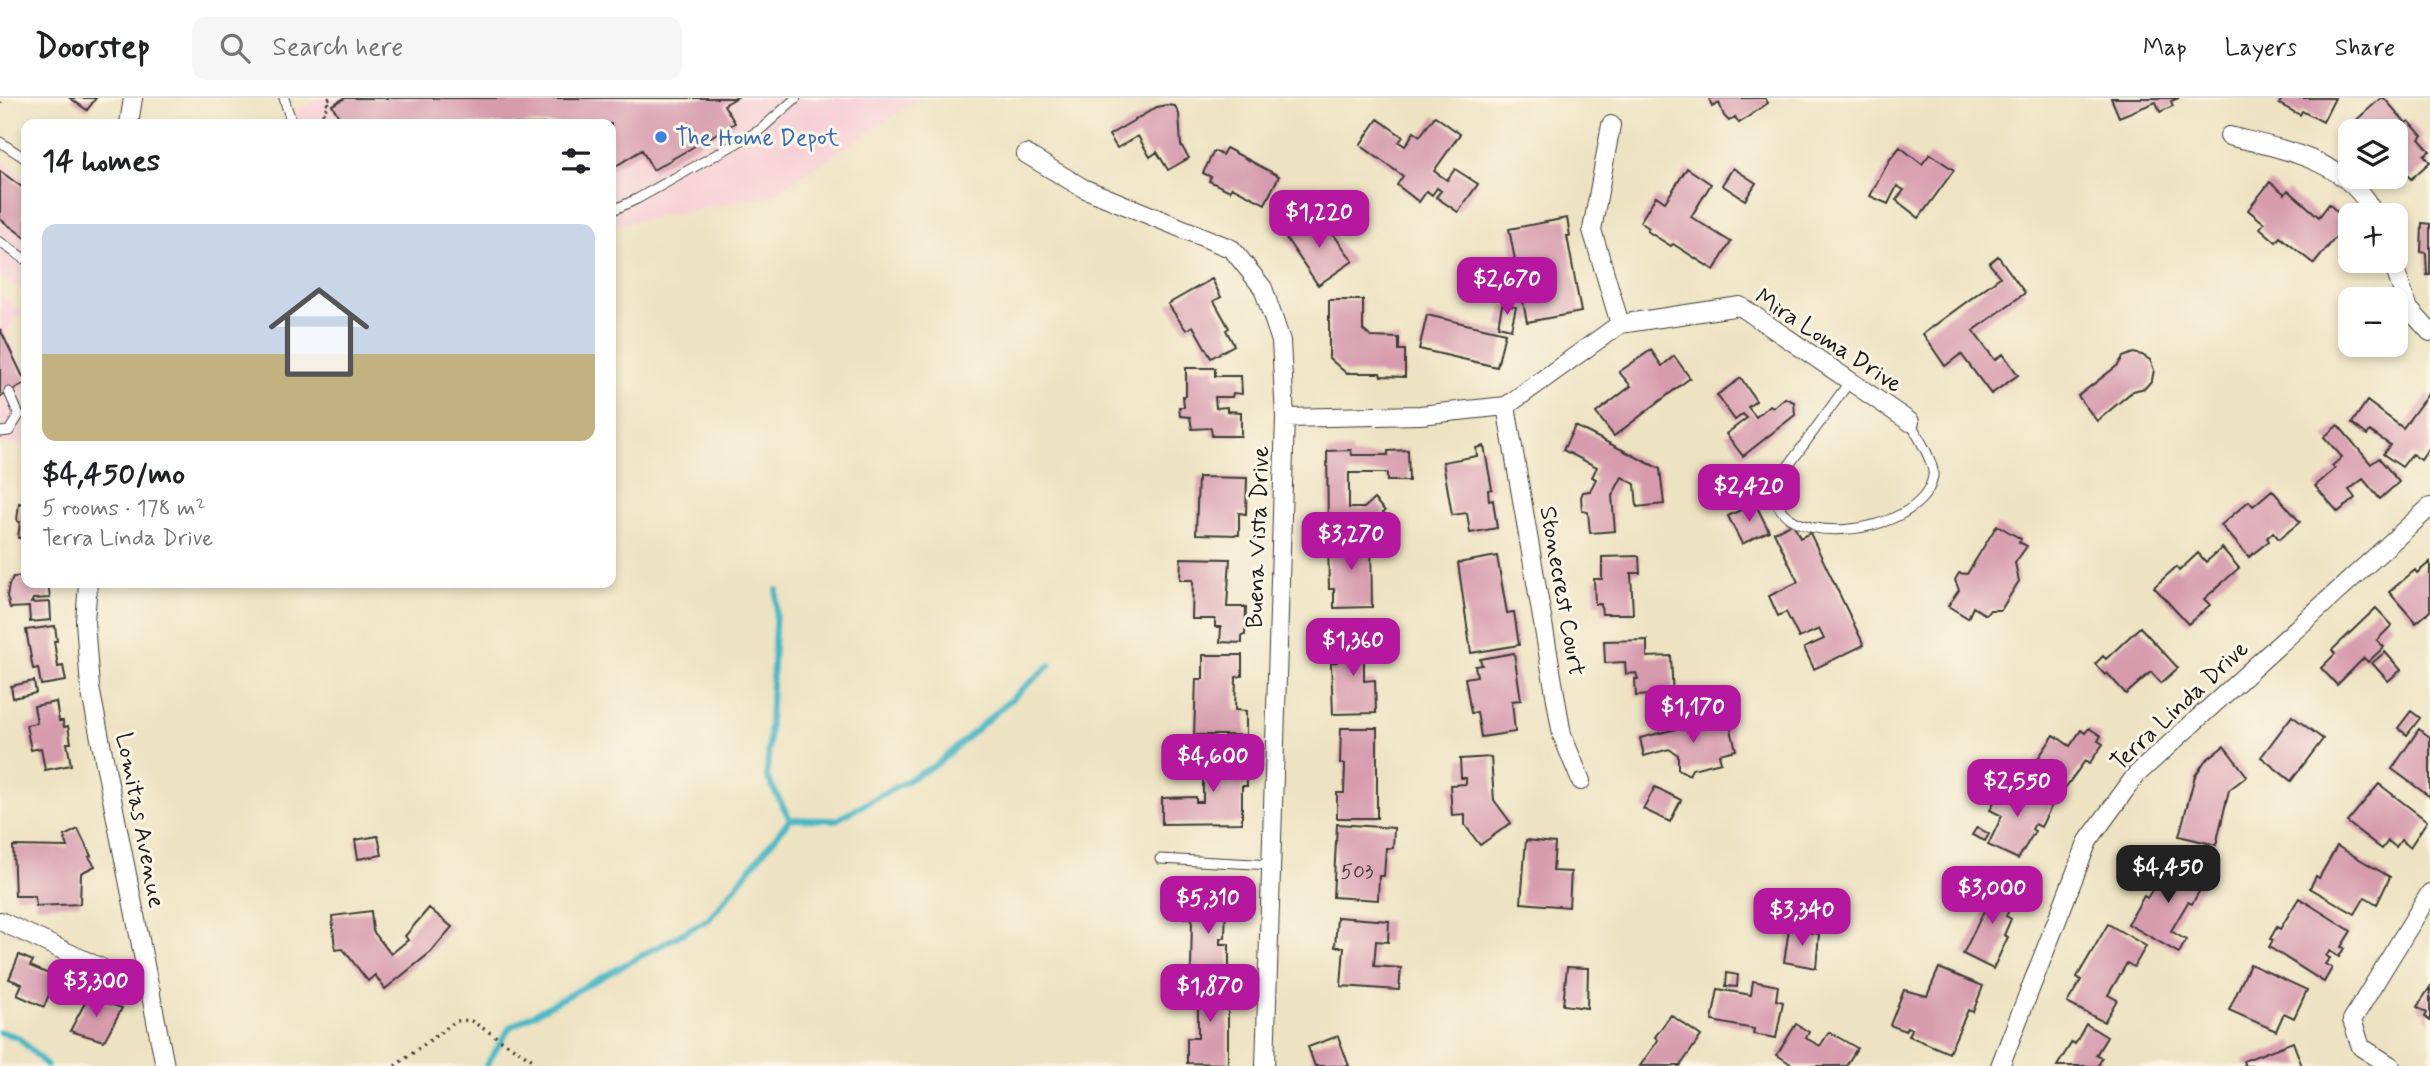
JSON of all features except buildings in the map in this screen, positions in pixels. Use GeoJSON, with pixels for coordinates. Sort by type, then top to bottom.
{"type":"FeatureCollection","features":[{"type":"Feature","properties":{"kind":"street"},"geometry":{"type":"LineString","coordinates":[[130,119],[133,98]]}},
{"type":"Feature","properties":{"kind":"street"},"geometry":{"type":"LineString","coordinates":[[1611,125],[1592,230],[1620,324]]}},
{"type":"Feature","properties":{"kind":"street"},"geometry":{"type":"LineString","coordinates":[[2229,136],[2291,151],[2335,171],[2366,197],[2369,203]]}},
{"type":"Feature","properties":{"kind":"street","name":"Buena Vista Drive"},"geometry":{"type":"LineString","coordinates":[[1026,154],[1083,188],[1232,249],[1263,288],[1281,341],[1285,418],[1265,1066]]}},
{"type":"Feature","properties":{"kind":"street"},"geometry":{"type":"LineString","coordinates":[[2396,273],[2409,309],[2430,332]]}},
{"type":"Feature","properties":{"kind":"street","name":"Mira Loma Drive"},"geometry":{"type":"LineString","coordinates":[[1506,407],[1620,324],[1740,306],[1910,422]]}},
{"type":"Feature","properties":{"kind":"street"},"geometry":{"type":"LineString","coordinates":[[1285,418],[1420,415],[1506,407]]}},
{"type":"Feature","properties":{"kind":"street","name":"Stonecrest Court"},"geometry":{"type":"LineString","coordinates":[[1506,407],[1562,735],[1581,781]]}},
{"type":"Feature","properties":{"kind":"street","name":"Terra Linda Drive"},"geometry":{"type":"LineString","coordinates":[[2000,1066],[2088,841],[2136,775],[2430,508]]}},
{"type":"Feature","properties":{"kind":"street","name":"Lomitas Avenue"},"geometry":{"type":"LineString","coordinates":[[88,588],[85,621],[90,688],[164,1066]]}},
{"type":"Feature","properties":{"kind":"street"},"geometry":{"type":"LineString","coordinates":[[2391,1066],[2361,1047],[2351,1020],[2430,893]]}},
{"type":"Feature","properties":{"kind":"street"},"geometry":{"type":"LineString","coordinates":[[0,921],[150,991]]}},
{"type":"Feature","properties":{"kind":"lane"},"geometry":{"type":"LineString","coordinates":[[284,98],[290,119]]}},
{"type":"Feature","properties":{"kind":"lane"},"geometry":{"type":"LineString","coordinates":[[616,209],[637,200],[760,130],[796,98]]}},
{"type":"Feature","properties":{"kind":"lane"},"geometry":{"type":"LineString","coordinates":[[0,142],[21,156]]}},
{"type":"Feature","properties":{"kind":"lane"},"geometry":{"type":"LineString","coordinates":[[0,243],[21,257]]}},
{"type":"Feature","properties":{"kind":"lane"},"geometry":{"type":"LineString","coordinates":[[1850,382],[1776,483],[1773,496],[1786,517],[1803,526],[1834,529],[1888,522],[1912,508],[1923,496],[1933,475],[1930,462],[1910,422]]}},
{"type":"Feature","properties":{"kind":"lane"},"geometry":{"type":"LineString","coordinates":[[0,432],[9,431],[19,415],[9,392]]}},
{"type":"Feature","properties":{"kind":"lane"},"geometry":{"type":"LineString","coordinates":[[1160,859],[1273,864]]}},
{"type":"Feature","properties":{"kind":"path"},"geometry":{"type":"LineString","coordinates":[[0,103],[3,98]]}},
{"type":"Feature","properties":{"kind":"path"},"geometry":{"type":"LineString","coordinates":[[327,119],[322,111],[329,106],[326,100],[330,98]]}},
{"type":"Feature","properties":{"kind":"path"},"geometry":{"type":"LineString","coordinates":[[395,1066],[456,1021],[470,1020],[536,1062]]}},
{"type":"Feature","properties":{"kind":"shaded area"},"geometry":{"type":"Polygon","coordinates":[[[319,98],[922,98],[772,195],[616,225],[616,119],[283,119],[319,98]]]}},
{"type":"Feature","properties":{"kind":"shaded area"},"geometry":{"type":"Polygon","coordinates":[[[0,161],[21,176],[21,290],[0,275],[0,161]]]}},
{"type":"Feature","properties":{"kind":"shaded area"},"geometry":{"type":"Polygon","coordinates":[[[0,295],[21,310],[7,332],[21,362],[21,444],[0,444],[0,295]]]}},
{"type":"Feature","properties":{"kind":"waterway"},"geometry":{"type":"LineString","coordinates":[[486,1066],[510,1027],[709,919],[790,819],[767,777],[777,590]]}},
{"type":"Feature","properties":{"kind":"waterway"},"geometry":{"type":"LineString","coordinates":[[790,819],[836,820],[937,764],[1050,665]]}},
{"type":"Feature","properties":{"kind":"waterway"},"geometry":{"type":"LineString","coordinates":[[0,1032],[18,1037],[47,1066]]}},
{"type":"Feature","properties":{"kind":"place","name":"The Home Depot"},"geometry":{"type":"Point","coordinates":[661,137]}}]}
